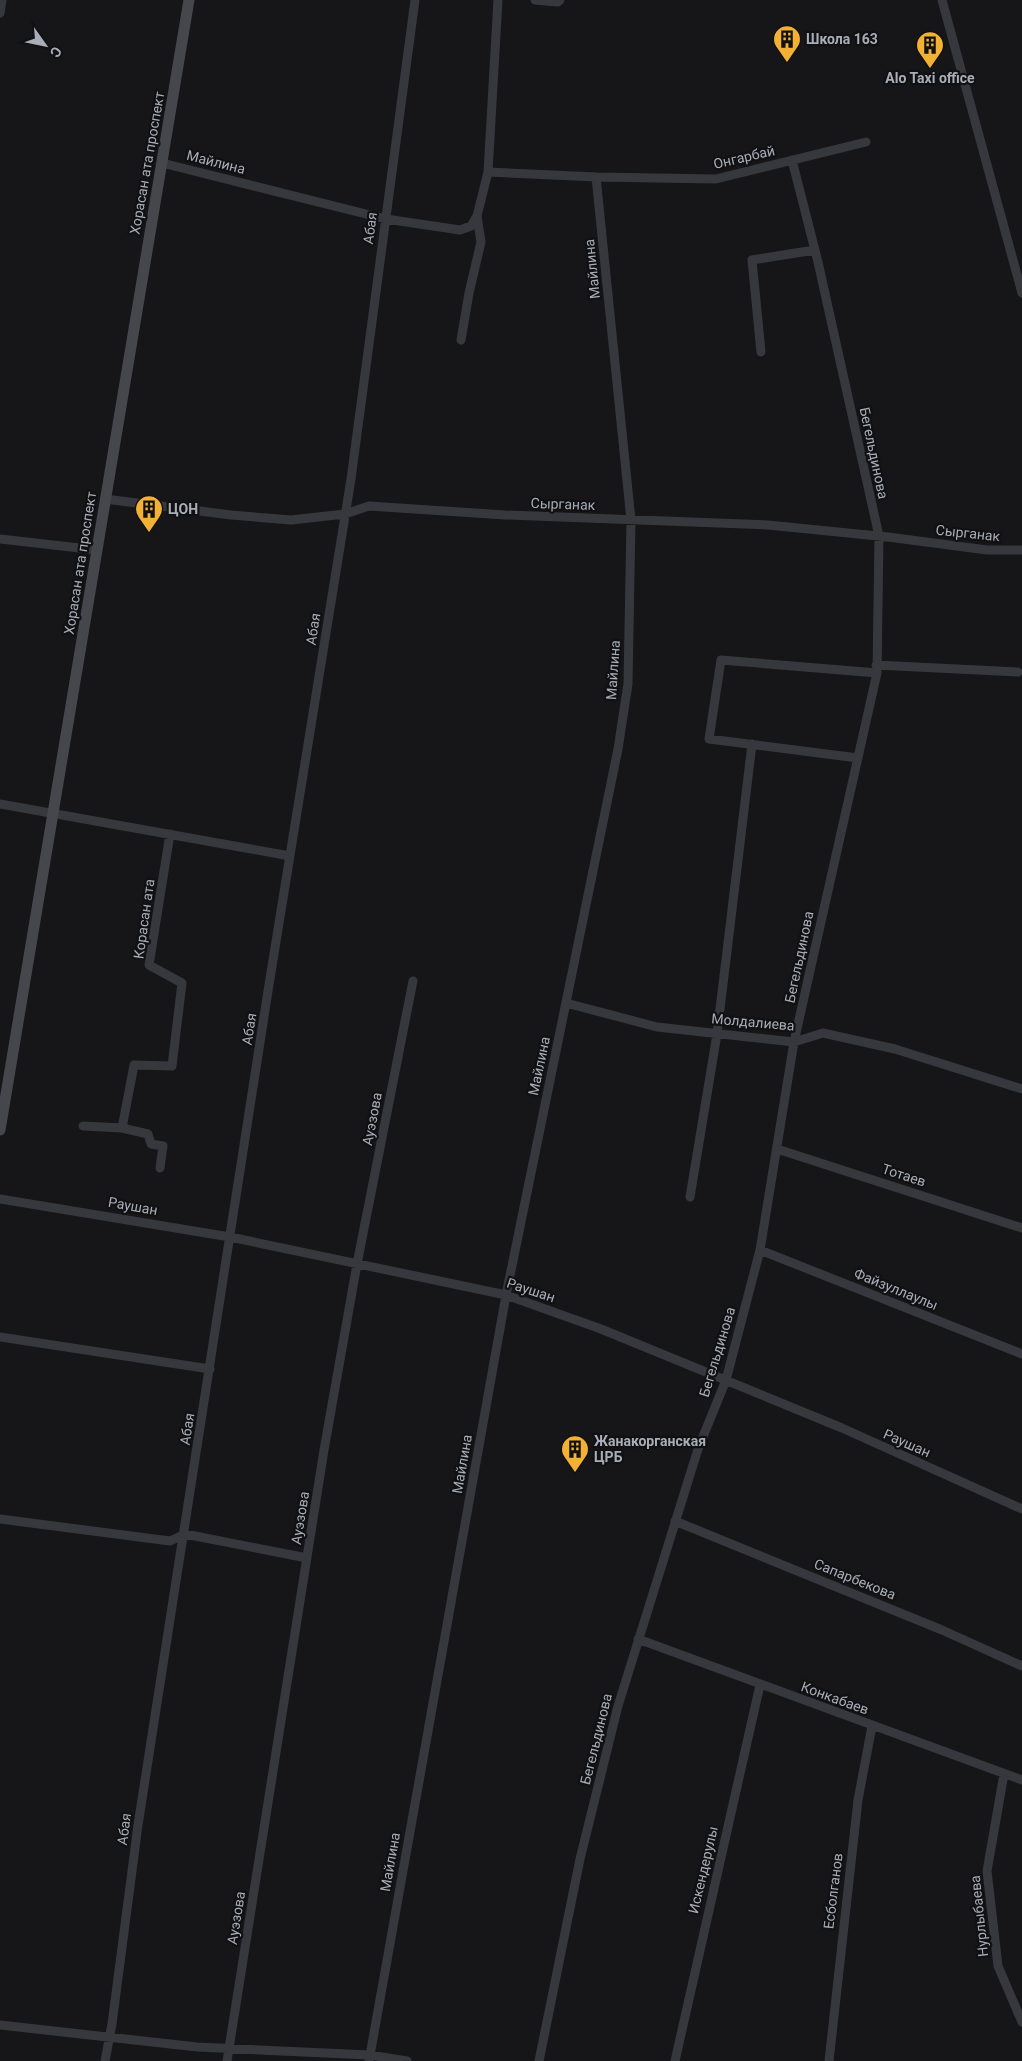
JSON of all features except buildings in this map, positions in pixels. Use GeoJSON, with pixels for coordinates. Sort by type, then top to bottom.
{"type":"FeatureCollection","features":[{"type":"Feature","properties":{"kind":"main road","name":"Хорасан ата проспект"},"geometry":{"type":"LineString","coordinates":[[0,1130],[189,0]]}},
{"type":"Feature","properties":{"kind":"street"},"geometry":{"type":"LineString","coordinates":[[0,13],[2,0]]}},
{"type":"Feature","properties":{"kind":"street","name":"Абая"},"geometry":{"type":"LineString","coordinates":[[105,2061],[138,1825],[345,514],[415,0]]}},
{"type":"Feature","properties":{"kind":"street"},"geometry":{"type":"LineString","coordinates":[[461,340],[469,293],[481,242],[478,216],[488,172],[498,0]]}},
{"type":"Feature","properties":{"kind":"street"},"geometry":{"type":"LineString","coordinates":[[535,0],[558,2],[560,0]]}},
{"type":"Feature","properties":{"kind":"street"},"geometry":{"type":"LineString","coordinates":[[942,0],[1022,293]]}},
{"type":"Feature","properties":{"kind":"street","name":"Онгарбай"},"geometry":{"type":"LineString","coordinates":[[596,177],[716,179],[866,142]]}},
{"type":"Feature","properties":{"kind":"street","name":"Бегельдинова"},"geometry":{"type":"LineString","coordinates":[[539,2061],[580,1859],[618,1706],[698,1449],[726,1380],[760,1250],[794,1042],[858,758],[876,669],[879,536],[815,250],[792,160]]}},
{"type":"Feature","properties":{"kind":"street","name":"Майлина"},"geometry":{"type":"LineString","coordinates":[[162,162],[386,219],[460,230],[471,226],[478,216]]}},
{"type":"Feature","properties":{"kind":"street"},"geometry":{"type":"LineString","coordinates":[[488,172],[596,177]]}},
{"type":"Feature","properties":{"kind":"street","name":"Майлина"},"geometry":{"type":"LineString","coordinates":[[370,2058],[506,1295],[618,749],[628,684],[631,520],[596,177]]}},
{"type":"Feature","properties":{"kind":"street"},"geometry":{"type":"LineString","coordinates":[[761,352],[752,260],[815,250]]}},
{"type":"Feature","properties":{"kind":"street","name":"Сырганак"},"geometry":{"type":"LineString","coordinates":[[106,499],[231,515],[291,520],[345,514],[369,506],[505,515],[768,524],[987,550],[1022,550]]}},
{"type":"Feature","properties":{"kind":"street"},"geometry":{"type":"LineString","coordinates":[[0,539],[97,550]]}},
{"type":"Feature","properties":{"kind":"street"},"geometry":{"type":"LineString","coordinates":[[858,758],[709,739],[721,660],[876,669],[1018,672]]}},
{"type":"Feature","properties":{"kind":"street"},"geometry":{"type":"LineString","coordinates":[[690,1197],[717,1034],[752,744]]}},
{"type":"Feature","properties":{"kind":"street"},"geometry":{"type":"LineString","coordinates":[[0,804],[290,856]]}},
{"type":"Feature","properties":{"kind":"street","name":"Корасан ата"},"geometry":{"type":"LineString","coordinates":[[122,1128],[134,1065],[172,1066],[182,983],[149,965],[170,834]]}},
{"type":"Feature","properties":{"kind":"street","name":"Ауэзова"},"geometry":{"type":"LineString","coordinates":[[228,2061],[357,1264],[413,981]]}},
{"type":"Feature","properties":{"kind":"street","name":"Молдалиева"},"geometry":{"type":"LineString","coordinates":[[566,1003],[657,1027],[794,1042],[823,1033],[895,1049],[1022,1089]]}},
{"type":"Feature","properties":{"kind":"street"},"geometry":{"type":"LineString","coordinates":[[83,1126],[122,1128],[148,1134],[151,1144],[164,1146],[160,1168]]}},
{"type":"Feature","properties":{"kind":"street","name":"Тотаев"},"geometry":{"type":"LineString","coordinates":[[776,1149],[1022,1228]]}},
{"type":"Feature","properties":{"kind":"street","name":"Раушан"},"geometry":{"type":"LineString","coordinates":[[0,1199],[230,1237],[506,1295],[600,1329],[842,1428],[1022,1509]]}},
{"type":"Feature","properties":{"kind":"street","name":"Файзуллаулы"},"geometry":{"type":"LineString","coordinates":[[760,1250],[1022,1354]]}},
{"type":"Feature","properties":{"kind":"street"},"geometry":{"type":"LineString","coordinates":[[0,1337],[210,1369]]}},
{"type":"Feature","properties":{"kind":"street"},"geometry":{"type":"LineString","coordinates":[[0,1519],[170,1541],[184,1534],[308,1558]]}},
{"type":"Feature","properties":{"kind":"street","name":"Сапарбекова"},"geometry":{"type":"LineString","coordinates":[[676,1521],[942,1630],[1022,1666]]}},
{"type":"Feature","properties":{"kind":"street","name":"Конкабаев"},"geometry":{"type":"LineString","coordinates":[[638,1639],[1022,1780]]}},
{"type":"Feature","properties":{"kind":"street","name":"Искендерулы"},"geometry":{"type":"LineString","coordinates":[[675,2061],[760,1685]]}},
{"type":"Feature","properties":{"kind":"street","name":"Есболганов"},"geometry":{"type":"LineString","coordinates":[[829,2061],[858,1800],[872,1726]]}},
{"type":"Feature","properties":{"kind":"street","name":"Нурлыбаева"},"geometry":{"type":"LineString","coordinates":[[1004,1774],[987,1871],[998,1966],[1022,2022]]}},
{"type":"Feature","properties":{"kind":"street"},"geometry":{"type":"LineString","coordinates":[[0,2025],[196,2047],[407,2061]]}},
{"type":"Feature","properties":{"kind":"place","name":"Школа 163"},"geometry":{"type":"Point","coordinates":[787,63]}},
{"type":"Feature","properties":{"kind":"place","name":"Alo Taxi office"},"geometry":{"type":"Point","coordinates":[930,69]}},
{"type":"Feature","properties":{"kind":"place","name":"ЦОН"},"geometry":{"type":"Point","coordinates":[149,533]}},
{"type":"Feature","properties":{"kind":"place","name":"Жанакорганская ЦРБ"},"geometry":{"type":"Point","coordinates":[575,1473]}}]}
